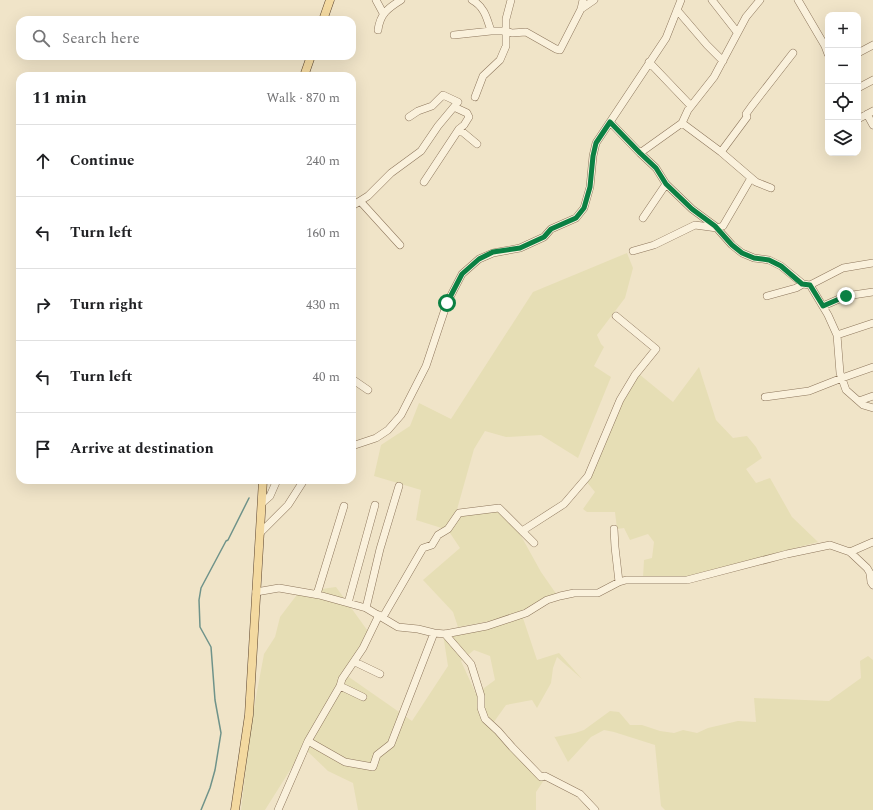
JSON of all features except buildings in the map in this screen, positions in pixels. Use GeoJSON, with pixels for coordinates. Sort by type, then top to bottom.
{"type":"FeatureCollection","features":[{"type":"Feature","properties":{"kind":"main road"},"geometry":{"type":"LineString","coordinates":[[324,16],[330,0]]}},
{"type":"Feature","properties":{"kind":"main road"},"geometry":{"type":"LineString","coordinates":[[305,72],[309,60]]}},
{"type":"Feature","properties":{"kind":"main road"},"geometry":{"type":"LineString","coordinates":[[235,810],[249,715],[263,484]]}},
{"type":"Feature","properties":{"kind":"street"},"geometry":{"type":"LineString","coordinates":[[376,0],[383,13]]}},
{"type":"Feature","properties":{"kind":"street"},"geometry":{"type":"LineString","coordinates":[[378,30],[379,21],[383,13],[401,0]]}},
{"type":"Feature","properties":{"kind":"street"},"geometry":{"type":"LineString","coordinates":[[472,0],[478,3],[483,9],[491,31]]}},
{"type":"Feature","properties":{"kind":"street"},"geometry":{"type":"LineString","coordinates":[[475,97],[482,76],[500,60],[506,46],[506,19],[511,0]]}},
{"type":"Feature","properties":{"kind":"street"},"geometry":{"type":"LineString","coordinates":[[454,35],[491,31],[506,31],[512,33],[526,32],[560,50],[581,9],[583,0]]}},
{"type":"Feature","properties":{"kind":"street"},"geometry":{"type":"LineString","coordinates":[[581,9],[594,0]]}},
{"type":"Feature","properties":{"kind":"street"},"geometry":{"type":"LineString","coordinates":[[356,445],[376,438],[388,430],[401,415],[426,366],[447,303],[462,274],[479,259],[493,252],[520,248],[544,237],[551,229],[576,218],[584,208],[590,187],[593,156],[596,143],[666,38],[681,0]]}},
{"type":"Feature","properties":{"kind":"street"},"geometry":{"type":"LineString","coordinates":[[712,0],[738,32]]}},
{"type":"Feature","properties":{"kind":"street"},"geometry":{"type":"LineString","coordinates":[[798,0],[826,48]]}},
{"type":"Feature","properties":{"kind":"street"},"geometry":{"type":"LineString","coordinates":[[640,153],[682,123],[691,106],[714,77],[755,2]]}},
{"type":"Feature","properties":{"kind":"street"},"geometry":{"type":"LineString","coordinates":[[677,10],[723,61]]}},
{"type":"Feature","properties":{"kind":"street"},"geometry":{"type":"LineString","coordinates":[[861,51],[873,45]]}},
{"type":"Feature","properties":{"kind":"street"},"geometry":{"type":"LineString","coordinates":[[721,152],[747,117],[746,114],[751,106],[793,53]]}},
{"type":"Feature","properties":{"kind":"street"},"geometry":{"type":"LineString","coordinates":[[649,62],[691,106]]}},
{"type":"Feature","properties":{"kind":"street"},"geometry":{"type":"LineString","coordinates":[[861,86],[873,80]]}},
{"type":"Feature","properties":{"kind":"street"},"geometry":{"type":"LineString","coordinates":[[356,203],[368,196],[391,173],[421,152],[438,126],[458,102],[443,95],[432,106],[418,111],[409,117]]}},
{"type":"Feature","properties":{"kind":"street"},"geometry":{"type":"LineString","coordinates":[[424,182],[459,129],[464,125],[469,117],[469,115],[454,107]]}},
{"type":"Feature","properties":{"kind":"street"},"geometry":{"type":"LineString","coordinates":[[861,118],[870,113],[873,124]]}},
{"type":"Feature","properties":{"kind":"street"},"geometry":{"type":"LineString","coordinates":[[610,122],[656,168],[666,184],[692,209],[717,228],[732,245],[742,253],[754,258],[769,260],[781,266],[806,284],[823,306],[837,335],[840,374],[846,390],[864,405],[873,408]]}},
{"type":"Feature","properties":{"kind":"street"},"geometry":{"type":"LineString","coordinates":[[682,123],[721,152],[756,182],[771,188]]}},
{"type":"Feature","properties":{"kind":"street"},"geometry":{"type":"LineString","coordinates":[[459,129],[477,144]]}},
{"type":"Feature","properties":{"kind":"street"},"geometry":{"type":"LineString","coordinates":[[633,251],[654,245],[695,224],[717,228],[722,226],[751,178]]}},
{"type":"Feature","properties":{"kind":"street"},"geometry":{"type":"LineString","coordinates":[[643,218],[666,184]]}},
{"type":"Feature","properties":{"kind":"street"},"geometry":{"type":"LineString","coordinates":[[360,201],[400,245]]}},
{"type":"Feature","properties":{"kind":"street"},"geometry":{"type":"LineString","coordinates":[[767,296],[796,288],[843,268],[873,263]]}},
{"type":"Feature","properties":{"kind":"street"},"geometry":{"type":"LineString","coordinates":[[823,306],[846,296],[873,292]]}},
{"type":"Feature","properties":{"kind":"street"},"geometry":{"type":"LineString","coordinates":[[522,531],[564,504],[588,476],[620,400],[635,375],[656,349],[616,316]]}},
{"type":"Feature","properties":{"kind":"street"},"geometry":{"type":"LineString","coordinates":[[837,335],[873,323]]}},
{"type":"Feature","properties":{"kind":"street"},"geometry":{"type":"LineString","coordinates":[[765,398],[809,391],[873,367]]}},
{"type":"Feature","properties":{"kind":"street"},"geometry":{"type":"LineString","coordinates":[[356,382],[368,390]]}},
{"type":"Feature","properties":{"kind":"street"},"geometry":{"type":"LineString","coordinates":[[859,401],[873,396]]}},
{"type":"Feature","properties":{"kind":"street"},"geometry":{"type":"LineString","coordinates":[[262,503],[270,496],[275,484]]}},
{"type":"Feature","properties":{"kind":"street"},"geometry":{"type":"LineString","coordinates":[[260,532],[288,505],[301,484]]}},
{"type":"Feature","properties":{"kind":"street"},"geometry":{"type":"LineString","coordinates":[[366,608],[380,549],[400,486]]}},
{"type":"Feature","properties":{"kind":"street"},"geometry":{"type":"LineString","coordinates":[[348,603],[375,505]]}},
{"type":"Feature","properties":{"kind":"street"},"geometry":{"type":"LineString","coordinates":[[317,594],[344,506]]}},
{"type":"Feature","properties":{"kind":"street"},"geometry":{"type":"LineString","coordinates":[[278,810],[308,741],[340,686],[342,679],[355,662],[381,616],[423,548],[432,545],[438,535],[448,529],[459,513],[499,508],[534,543]]}},
{"type":"Feature","properties":{"kind":"street"},"geometry":{"type":"LineString","coordinates":[[614,530],[619,582]]}},
{"type":"Feature","properties":{"kind":"street"},"geometry":{"type":"LineString","coordinates":[[850,552],[873,542]]}},
{"type":"Feature","properties":{"kind":"street"},"geometry":{"type":"LineString","coordinates":[[256,592],[279,588],[317,594],[366,608],[398,627],[446,634],[487,626],[526,613],[547,600],[560,596],[574,593],[598,593],[626,580],[687,580],[787,554],[830,545],[850,552],[867,568],[873,585]]}},
{"type":"Feature","properties":{"kind":"street"},"geometry":{"type":"LineString","coordinates":[[308,741],[344,762],[373,767],[377,755],[390,744],[434,633]]}},
{"type":"Feature","properties":{"kind":"street"},"geometry":{"type":"LineString","coordinates":[[446,634],[471,664],[481,696],[481,708],[485,719],[498,730],[541,777],[545,776],[580,794],[594,810]]}},
{"type":"Feature","properties":{"kind":"street"},"geometry":{"type":"LineString","coordinates":[[355,662],[380,674]]}},
{"type":"Feature","properties":{"kind":"street"},"geometry":{"type":"LineString","coordinates":[[340,686],[363,697]]}},
{"type":"Feature","properties":{"kind":"shaded area"},"geometry":{"type":"Polygon","coordinates":[[[627,253],[633,268],[625,298],[597,335],[604,347],[594,366],[611,377],[578,458],[541,435],[506,437],[485,431],[474,449],[456,513],[502,512],[520,534],[541,572],[557,595],[530,609],[501,619],[458,627],[453,612],[423,580],[460,548],[448,530],[416,520],[421,490],[374,476],[381,445],[410,426],[419,403],[451,419],[533,292],[627,253]]]}},
{"type":"Feature","properties":{"kind":"shaded area"},"geometry":{"type":"Polygon","coordinates":[[[699,367],[716,420],[733,438],[747,436],[756,447],[762,458],[746,469],[756,483],[770,478],[792,517],[818,542],[689,576],[643,578],[644,560],[652,558],[654,542],[648,534],[630,540],[624,528],[617,529],[615,512],[587,512],[583,509],[595,492],[586,481],[621,402],[639,374],[673,402],[699,367]]]}},
{"type":"Feature","properties":{"kind":"shaded area"},"geometry":{"type":"Polygon","coordinates":[[[336,587],[370,634],[346,675],[412,721],[448,666],[443,634],[522,615],[537,660],[559,653],[582,679],[557,657],[553,668],[551,683],[537,708],[532,700],[506,705],[491,726],[544,780],[536,792],[536,810],[358,810],[353,783],[328,771],[304,748],[265,810],[241,810],[251,724],[264,654],[275,637],[280,617],[299,592],[336,587]],[[474,650],[461,661],[476,694],[495,680],[490,656],[474,650]]]}},
{"type":"Feature","properties":{"kind":"shaded area"},"geometry":{"type":"Polygon","coordinates":[[[868,656],[873,660],[873,810],[665,810],[661,806],[655,745],[604,730],[591,737],[568,762],[554,736],[584,730],[610,711],[619,712],[630,725],[642,725],[660,731],[674,733],[683,730],[697,733],[708,728],[738,721],[756,722],[754,698],[829,701],[861,678],[860,661],[868,656]]]}},
{"type":"Feature","properties":{"kind":"waterway"},"geometry":{"type":"LineString","coordinates":[[201,810],[210,788],[215,770],[221,733],[215,700],[211,647],[200,627],[199,600],[201,588],[226,541],[228,540],[249,498]]}},
{"type":"Feature","properties":{"kind":"route"},"geometry":{"type":"LineString","coordinates":[[447,303],[462,274],[479,259],[493,252],[520,248],[544,237],[551,229],[576,218],[584,208],[590,187],[593,156],[596,143],[610,122],[656,168],[666,184],[692,209],[715,226],[732,245],[742,253],[754,258],[769,260],[781,266],[802,284],[810,285],[823,306],[846,296]]}}]}
